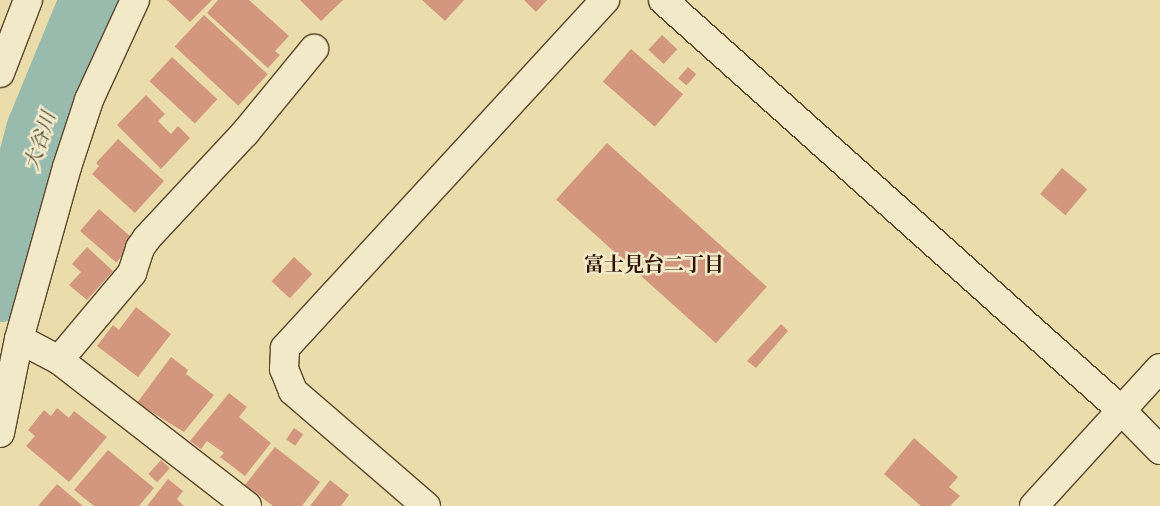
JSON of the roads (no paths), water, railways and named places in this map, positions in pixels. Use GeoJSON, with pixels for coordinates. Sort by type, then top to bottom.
{"type":"FeatureCollection","features":[{"type":"Feature","properties":{"kind":"street"},"geometry":{"type":"LineString","coordinates":[[0,73],[28,0]]}},
{"type":"Feature","properties":{"kind":"street"},"geometry":{"type":"LineString","coordinates":[[0,433],[18,339],[67,167],[89,100],[135,0]]}},
{"type":"Feature","properties":{"kind":"street"},"geometry":{"type":"LineString","coordinates":[[426,506],[293,391],[284,369],[285,348],[605,0]]}},
{"type":"Feature","properties":{"kind":"street"},"geometry":{"type":"LineString","coordinates":[[664,0],[1121,410],[1160,450]]}},
{"type":"Feature","properties":{"kind":"street"},"geometry":{"type":"LineString","coordinates":[[58,360],[132,273],[140,248],[148,238],[245,133],[314,49]]}},
{"type":"Feature","properties":{"kind":"street"},"geometry":{"type":"LineString","coordinates":[[18,339],[58,360],[247,506]]}},
{"type":"Feature","properties":{"kind":"street"},"geometry":{"type":"LineString","coordinates":[[1034,506],[1160,368]]}},
{"type":"Feature","properties":{"kind":"waterway","name":"大谷川"},"geometry":{"type":"LineString","coordinates":[[0,287],[41,131],[95,0]]}},
{"type":"Feature","properties":{"kind":"district","name":"富士見台二丁目"},"geometry":{"type":"Point","coordinates":[654,264]}}]}
